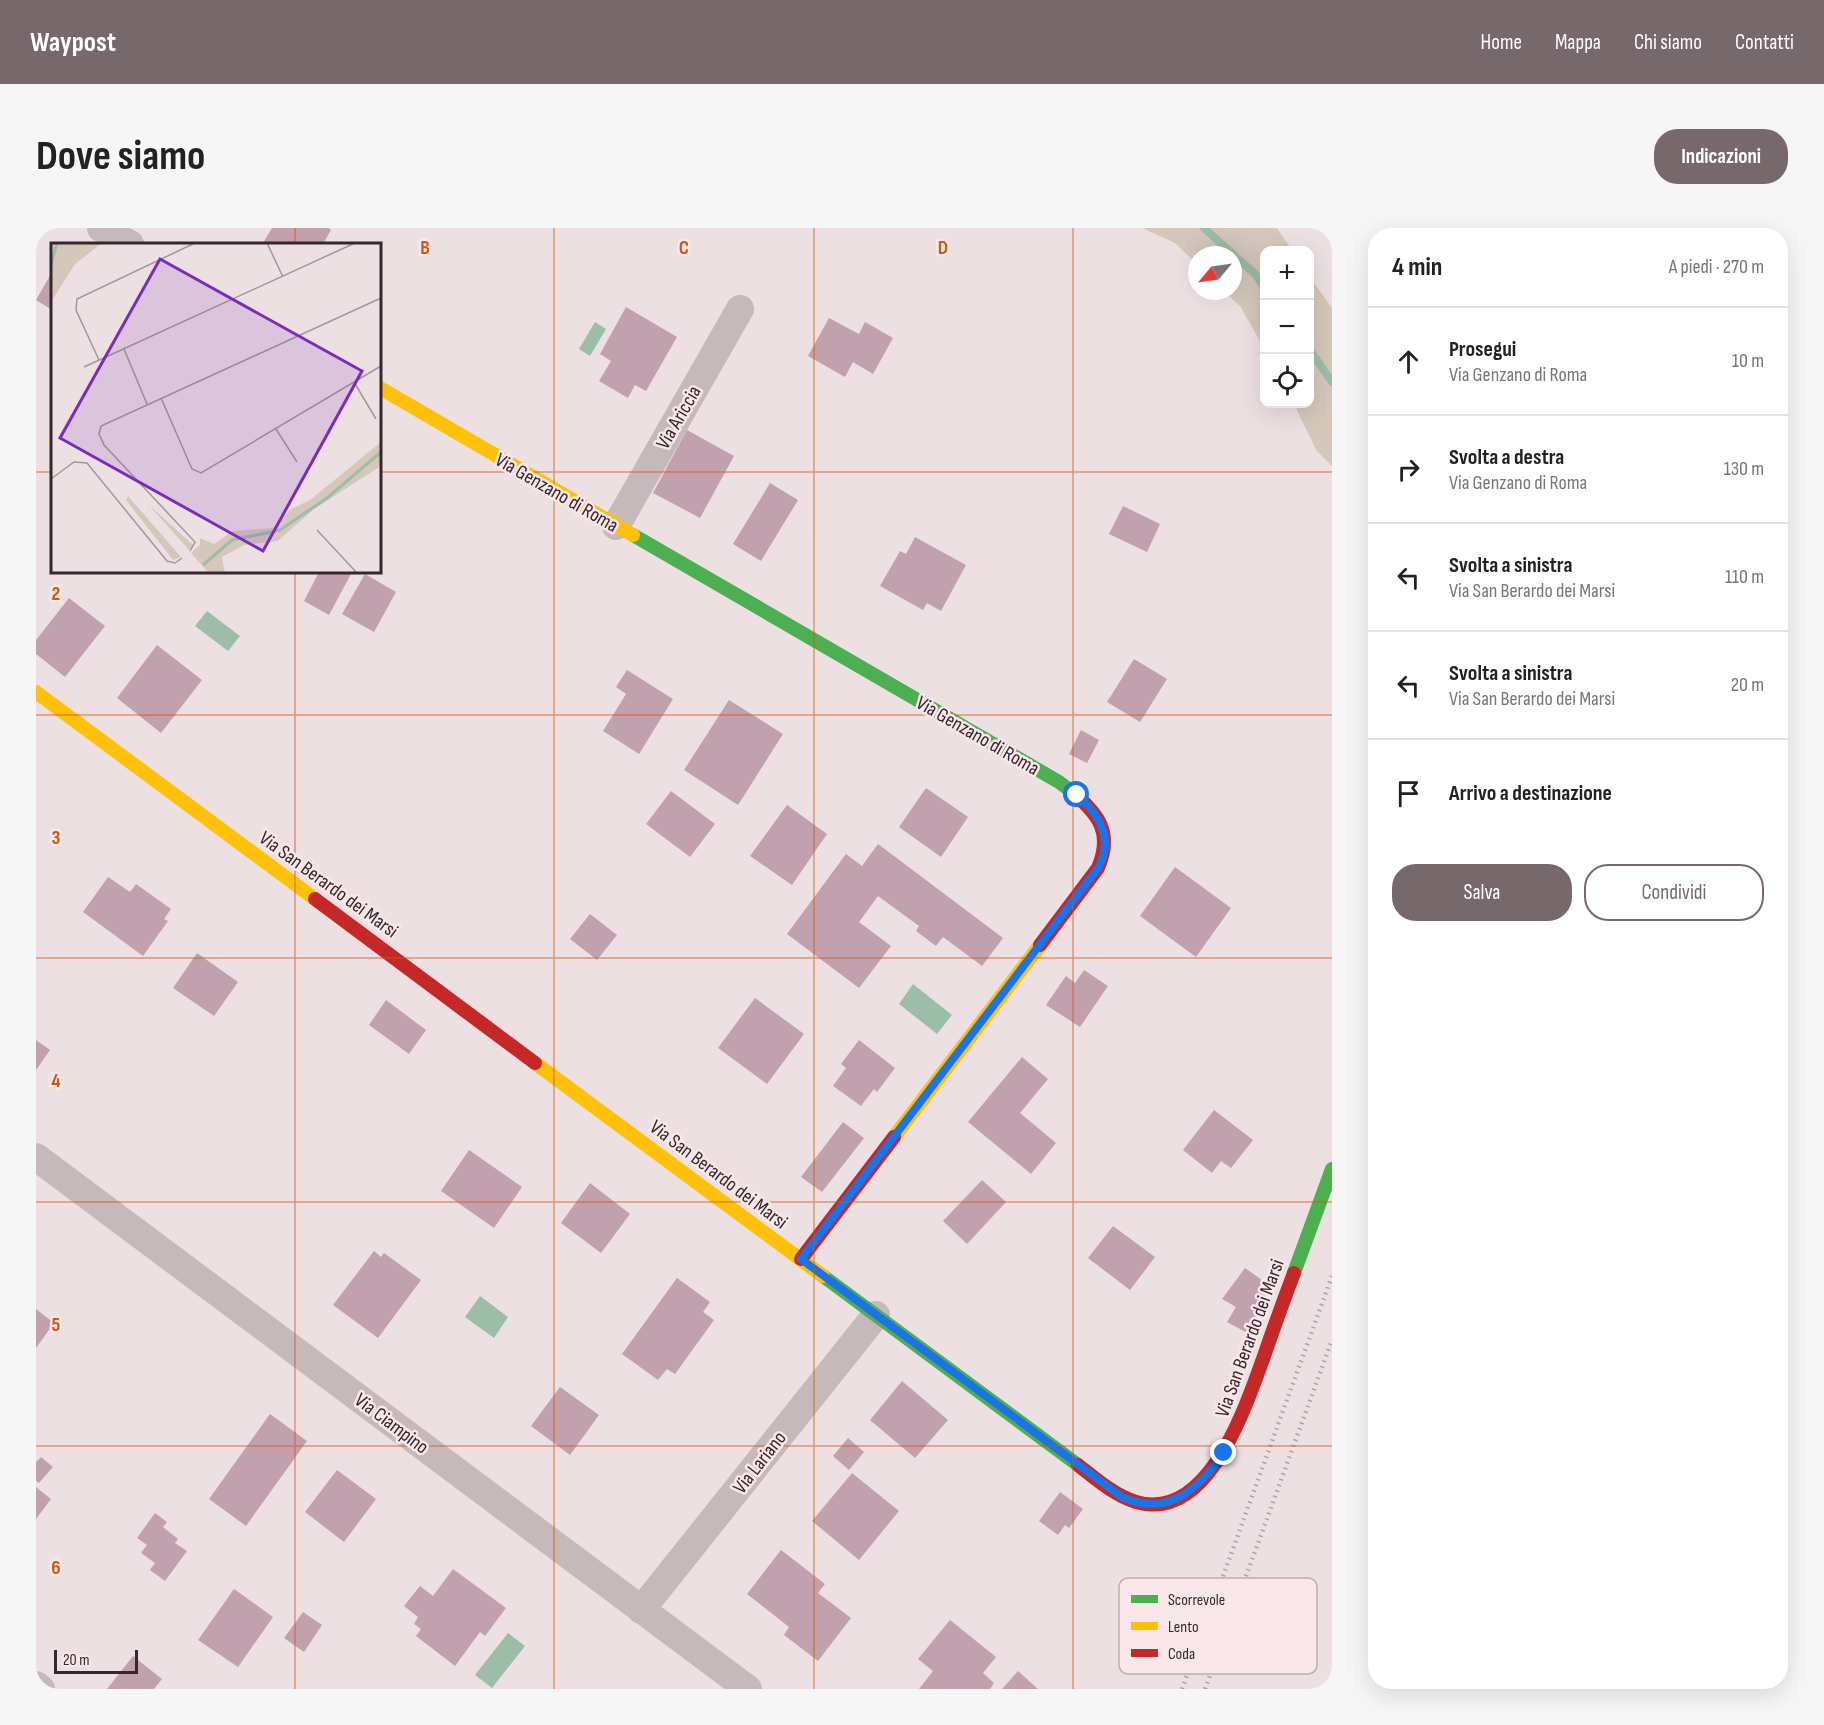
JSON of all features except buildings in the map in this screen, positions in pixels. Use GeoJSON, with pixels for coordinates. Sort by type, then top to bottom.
{"type":"FeatureCollection","features":[{"type":"Feature","properties":{"kind":"street","name":"Via Ariccia"},"geometry":{"type":"LineString","coordinates":[[616,526],[740,309]]}},
{"type":"Feature","properties":{"kind":"street","name":"Via Genzano di Roma"},"geometry":{"type":"LineString","coordinates":[[381,389],[1059,782],[1090,808],[1100,822],[1106,837],[1104,858],[1098,868],[801,1259]]}},
{"type":"Feature","properties":{"kind":"street","name":"Via San Berardo dei Marsi"},"geometry":{"type":"LineString","coordinates":[[36,692],[1114,1492],[1139,1504],[1167,1502],[1185,1494],[1216,1465],[1230,1442],[1332,1169]]}},
{"type":"Feature","properties":{"kind":"street","name":"Via Ciampino"},"geometry":{"type":"LineString","coordinates":[[36,1157],[748,1689]]}},
{"type":"Feature","properties":{"kind":"street","name":"Via Lariano"},"geometry":{"type":"LineString","coordinates":[[641,1610],[876,1315]]}},
{"type":"Feature","properties":{"kind":"street"},"geometry":{"type":"LineString","coordinates":[[36,1685],[41,1689]]}},
{"type":"Feature","properties":{"kind":"shaded area"},"geometry":{"type":"Polygon","coordinates":[[[1142,228],[1277,228],[1289,246],[1260,246],[1260,341],[1240,306],[1234,300],[1242,300],[1242,246],[1188,246],[1188,255],[1175,243],[1142,228]]]}},
{"type":"Feature","properties":{"kind":"shaded area"},"geometry":{"type":"Polygon","coordinates":[[[1314,283],[1332,308],[1332,466],[1316,450],[1296,408],[1314,408],[1314,283]]]}},
{"type":"Feature","properties":{"kind":"shaded area"},"geometry":{"type":"Polygon","coordinates":[[[595,322],[606,329],[590,356],[579,349],[595,322]]]}},
{"type":"Feature","properties":{"kind":"shaded area"},"geometry":{"type":"Polygon","coordinates":[[[207,611],[240,636],[228,651],[195,626],[207,611]]]}},
{"type":"Feature","properties":{"kind":"shaded area"},"geometry":{"type":"Polygon","coordinates":[[[913,984],[952,1015],[937,1034],[899,1004],[913,984]]]}},
{"type":"Feature","properties":{"kind":"shaded area"},"geometry":{"type":"Polygon","coordinates":[[[480,1296],[508,1317],[494,1338],[465,1317],[480,1296]]]}},
{"type":"Feature","properties":{"kind":"shaded area"},"geometry":{"type":"Polygon","coordinates":[[[508,1633],[525,1646],[492,1688],[475,1675],[508,1633]]]}},
{"type":"Feature","properties":{"kind":"waterway"},"geometry":{"type":"LineString","coordinates":[[1204,228],[1260,281]]}},
{"type":"Feature","properties":{"kind":"waterway"},"geometry":{"type":"LineString","coordinates":[[1313,354],[1332,382]]}},
{"type":"Feature","properties":{"kind":"railway"},"geometry":{"type":"LineString","coordinates":[[1222,1578],[1332,1276]]}},
{"type":"Feature","properties":{"kind":"railway"},"geometry":{"type":"LineString","coordinates":[[1245,1578],[1332,1340]]}},
{"type":"Feature","properties":{"kind":"railway"},"geometry":{"type":"LineString","coordinates":[[1182,1689],[1187,1674]]}},
{"type":"Feature","properties":{"kind":"railway"},"geometry":{"type":"LineString","coordinates":[[1205,1689],[1210,1674]]}},
{"type":"Feature","properties":{"kind":"traffic: fast"},"geometry":{"type":"LineString","coordinates":[[633,535],[1071,791]]}},
{"type":"Feature","properties":{"kind":"traffic: fast"},"geometry":{"type":"LineString","coordinates":[[1294,1273],[1332,1169]]}},
{"type":"Feature","properties":{"kind":"traffic: fast"},"geometry":{"type":"LineString","coordinates":[[823,1276],[1078,1465]]}},
{"type":"Feature","properties":{"kind":"traffic: slow"},"geometry":{"type":"LineString","coordinates":[[381,389],[633,535]]}},
{"type":"Feature","properties":{"kind":"traffic: slow"},"geometry":{"type":"LineString","coordinates":[[36,692],[315,899]]}},
{"type":"Feature","properties":{"kind":"traffic: slow"},"geometry":{"type":"LineString","coordinates":[[894,1137],[1040,945]]}},
{"type":"Feature","properties":{"kind":"traffic: slow"},"geometry":{"type":"LineString","coordinates":[[535,1063],[823,1276]]}},
{"type":"Feature","properties":{"kind":"traffic: jam"},"geometry":{"type":"LineString","coordinates":[[1040,945],[1098,868],[1102,856],[1104,844],[1101,825],[1089,808],[1071,791]]}},
{"type":"Feature","properties":{"kind":"traffic: jam"},"geometry":{"type":"LineString","coordinates":[[315,899],[535,1063]]}},
{"type":"Feature","properties":{"kind":"traffic: jam"},"geometry":{"type":"LineString","coordinates":[[801,1259],[894,1137]]}},
{"type":"Feature","properties":{"kind":"traffic: jam"},"geometry":{"type":"LineString","coordinates":[[1078,1465],[1113,1491],[1136,1502],[1161,1504],[1184,1495],[1203,1479],[1220,1457],[1246,1405],[1294,1273]]}},
{"type":"Feature","properties":{"kind":"route"},"geometry":{"type":"LineString","coordinates":[[1077,795],[1090,808],[1103,829],[1106,837],[1104,858],[801,1259],[1122,1497],[1139,1504],[1149,1505],[1177,1499],[1198,1484],[1224,1453]]}}]}
